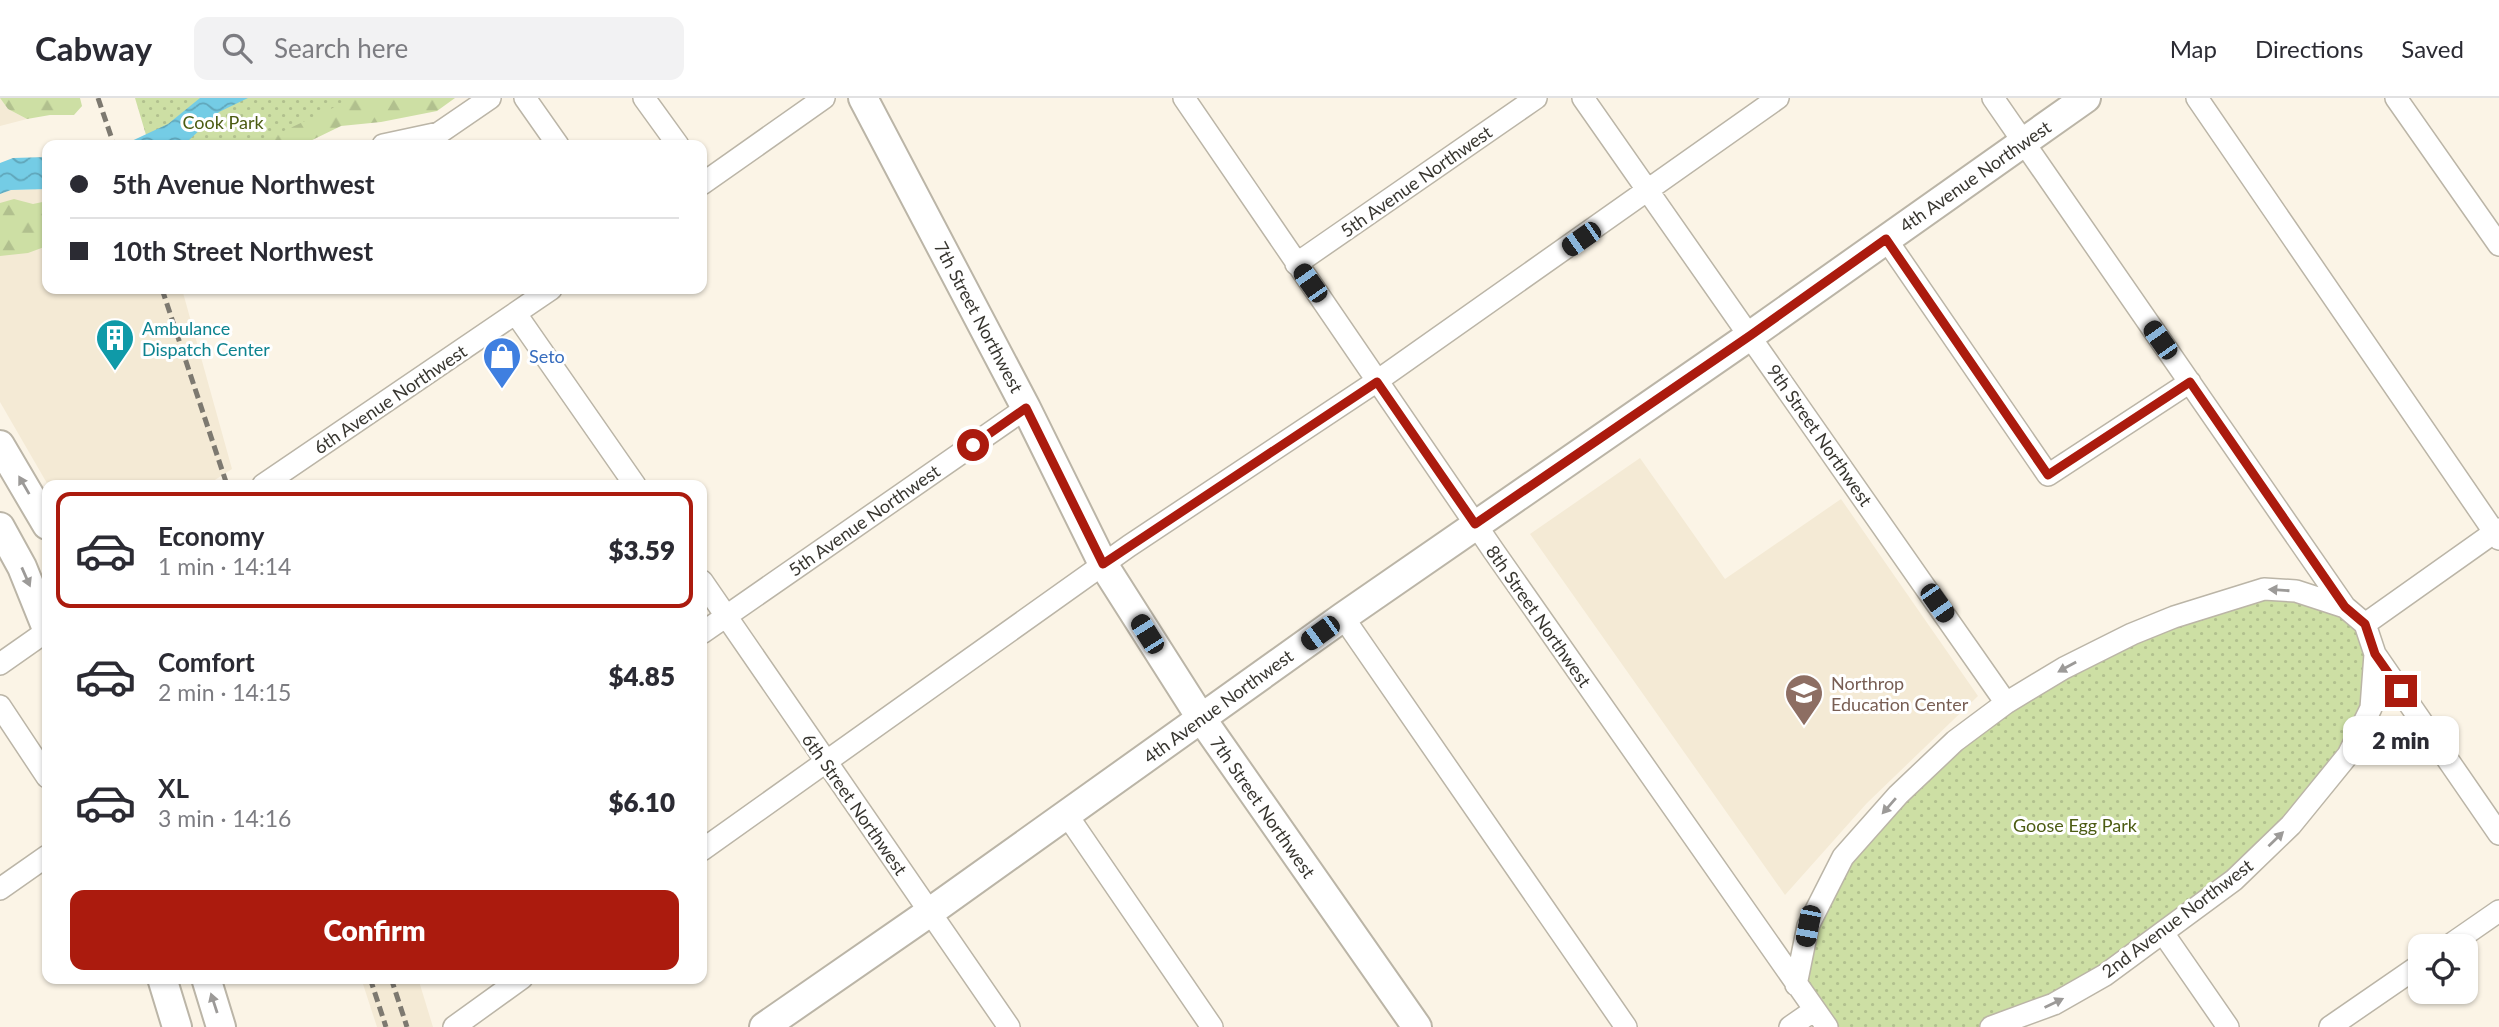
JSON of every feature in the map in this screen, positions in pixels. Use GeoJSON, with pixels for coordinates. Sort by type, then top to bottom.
{"type":"FeatureCollection","features":[{"type":"Feature","properties":{"kind":"main road","name":"7th Street Northwest"},"geometry":{"type":"LineString","coordinates":[[863,98],[1026,408],[1103,564],[1201,718],[1418,1027]]}},
{"type":"Feature","properties":{"kind":"main road","name":"4th Avenue Northwest"},"geometry":{"type":"LineString","coordinates":[[764,1027],[1475,524],[1751,335],[2086,98]]}},
{"type":"Feature","properties":{"kind":"main road"},"geometry":{"type":"LineString","coordinates":[[0,445],[42,516]]}},
{"type":"Feature","properties":{"kind":"main road"},"geometry":{"type":"LineString","coordinates":[[0,527],[22,567],[42,617]]}},
{"type":"Feature","properties":{"kind":"main road"},"geometry":{"type":"LineString","coordinates":[[164,984],[177,1027]]}},
{"type":"Feature","properties":{"kind":"main road"},"geometry":{"type":"LineString","coordinates":[[208,984],[221,1027]]}},
{"type":"Feature","properties":{"kind":"street"},"geometry":{"type":"LineString","coordinates":[[443,139],[490,98]]}},
{"type":"Feature","properties":{"kind":"street"},"geometry":{"type":"LineString","coordinates":[[525,98],[554,140]]}},
{"type":"Feature","properties":{"kind":"street"},"geometry":{"type":"LineString","coordinates":[[644,98],[674,140]]}},
{"type":"Feature","properties":{"kind":"street"},"geometry":{"type":"LineString","coordinates":[[707,179],[824,98]]}},
{"type":"Feature","properties":{"kind":"street","name":"8th Street Northwest"},"geometry":{"type":"LineString","coordinates":[[1184,98],[1475,524],[1820,1019]]}},
{"type":"Feature","properties":{"kind":"street","name":"5th Avenue Northwest"},"geometry":{"type":"LineString","coordinates":[[1296,264],[1536,98]]}},
{"type":"Feature","properties":{"kind":"street","name":"9th Street Northwest"},"geometry":{"type":"LineString","coordinates":[[1583,98],[2006,703]]}},
{"type":"Feature","properties":{"kind":"street"},"geometry":{"type":"LineString","coordinates":[[707,846],[1103,564],[1377,382],[1778,98]]}},
{"type":"Feature","properties":{"kind":"street"},"geometry":{"type":"LineString","coordinates":[[1993,98],[2345,607],[2365,624],[2375,654],[2499,834]]}},
{"type":"Feature","properties":{"kind":"street"},"geometry":{"type":"LineString","coordinates":[[2197,98],[2497,534],[2365,624]]}},
{"type":"Feature","properties":{"kind":"street"},"geometry":{"type":"LineString","coordinates":[[2396,98],[2499,245]]}},
{"type":"Feature","properties":{"kind":"street"},"geometry":{"type":"LineString","coordinates":[[1886,239],[2048,475],[2190,382]]}},
{"type":"Feature","properties":{"kind":"street","name":"6th Avenue Northwest"},"geometry":{"type":"LineString","coordinates":[[269,480],[544,294]]}},
{"type":"Feature","properties":{"kind":"street"},"geometry":{"type":"LineString","coordinates":[[516,314],[632,480]]}},
{"type":"Feature","properties":{"kind":"street","name":"5th Avenue Northwest"},"geometry":{"type":"LineString","coordinates":[[707,629],[1026,408]]}},
{"type":"Feature","properties":{"kind":"street","name":"6th Street Northwest"},"geometry":{"type":"LineString","coordinates":[[707,588],[1009,1027]]}},
{"type":"Feature","properties":{"kind":"street"},"geometry":{"type":"LineString","coordinates":[[1796,985],[1808,926],[1843,858],[1898,795],[1955,741],[2006,703],[2064,668],[2132,634],[2174,617],[2264,589],[2297,591],[2345,607]]}},
{"type":"Feature","properties":{"kind":"street"},"geometry":{"type":"LineString","coordinates":[[1343,617],[1626,1027]]}},
{"type":"Feature","properties":{"kind":"street"},"geometry":{"type":"LineString","coordinates":[[0,664],[42,634]]}},
{"type":"Feature","properties":{"kind":"street","name":"2nd Avenue Northwest"},"geometry":{"type":"LineString","coordinates":[[1991,1027],[2054,1004],[2105,975],[2234,880],[2291,825],[2348,755],[2371,708],[2375,654]]}},
{"type":"Feature","properties":{"kind":"street"},"geometry":{"type":"LineString","coordinates":[[0,706],[42,769]]}},
{"type":"Feature","properties":{"kind":"street"},"geometry":{"type":"LineString","coordinates":[[1067,815],[1212,1027]]}},
{"type":"Feature","properties":{"kind":"street"},"geometry":{"type":"LineString","coordinates":[[0,889],[42,860]]}},
{"type":"Feature","properties":{"kind":"street"},"geometry":{"type":"LineString","coordinates":[[2466,934],[2499,911]]}},
{"type":"Feature","properties":{"kind":"street"},"geometry":{"type":"LineString","coordinates":[[2163,933],[2228,1027]]}},
{"type":"Feature","properties":{"kind":"street"},"geometry":{"type":"LineString","coordinates":[[2330,1027],[2408,973]]}},
{"type":"Feature","properties":{"kind":"street"},"geometry":{"type":"LineString","coordinates":[[453,1027],[514,984]]}},
{"type":"Feature","properties":{"kind":"street"},"geometry":{"type":"LineString","coordinates":[[1790,1027],[1820,1019]]}},
{"type":"Feature","properties":{"kind":"shaded area"},"geometry":{"type":"Polygon","coordinates":[[[0,98],[8,109],[27,119],[0,126],[0,98]]]}},
{"type":"Feature","properties":{"kind":"shaded area"},"geometry":{"type":"Polygon","coordinates":[[[42,189],[42,294],[183,294],[232,469],[215,480],[45,480],[0,402],[0,194],[11,190],[42,189]]]}},
{"type":"Feature","properties":{"kind":"shaded area"},"geometry":{"type":"Polygon","coordinates":[[[1640,458],[1725,579],[1841,499],[1978,696],[1867,803],[1785,895],[1530,534],[1640,458]]]}},
{"type":"Feature","properties":{"kind":"shaded area"},"geometry":{"type":"Polygon","coordinates":[[[363,984],[420,984],[433,1027],[377,1027],[363,984]]]}},
{"type":"Feature","properties":{"kind":"green space"},"geometry":{"type":"Polygon","coordinates":[[[0,98],[80,98],[82,106],[74,115],[27,119],[8,109],[0,98]]]}},
{"type":"Feature","properties":{"kind":"green space","name":"Cook Park"},"geometry":{"type":"Polygon","coordinates":[[[135,98],[354,98],[265,140],[148,140],[135,98]]]}},
{"type":"Feature","properties":{"kind":"green space"},"geometry":{"type":"Polygon","coordinates":[[[249,98],[455,98],[437,111],[381,122],[341,126],[312,140],[185,140],[249,98]]]}},
{"type":"Feature","properties":{"kind":"green space"},"geometry":{"type":"Polygon","coordinates":[[[14,199],[33,204],[42,202],[42,248],[28,253],[0,256],[0,203],[14,199]]]}},
{"type":"Feature","properties":{"kind":"green space","name":"Goose Egg Park"},"geometry":{"type":"Polygon","coordinates":[[[2264,589],[2365,624],[2371,708],[2291,825],[2163,933],[1991,1027],[1827,1027],[1796,986],[1808,926],[1898,795],[2064,668],[2264,589]]]}},
{"type":"Feature","properties":{"kind":"water"},"geometry":{"type":"Polygon","coordinates":[[[200,98],[248,98],[219,112],[189,140],[134,140],[168,124],[200,98]]]}},
{"type":"Feature","properties":{"kind":"water"},"geometry":{"type":"Polygon","coordinates":[[[42,157],[42,189],[11,190],[0,194],[0,163],[13,158],[42,157]]]}},
{"type":"Feature","properties":{"kind":"railway"},"geometry":{"type":"LineString","coordinates":[[98,98],[112,140]]}},
{"type":"Feature","properties":{"kind":"railway"},"geometry":{"type":"LineString","coordinates":[[164,294],[225,480]]}},
{"type":"Feature","properties":{"kind":"railway"},"geometry":{"type":"LineString","coordinates":[[372,984],[386,1027]]}},
{"type":"Feature","properties":{"kind":"railway"},"geometry":{"type":"LineString","coordinates":[[393,984],[407,1027]]}},
{"type":"Feature","properties":{"kind":"place","name":"Ambulance Dispatch Center"},"geometry":{"type":"Point","coordinates":[115,372]}},
{"type":"Feature","properties":{"kind":"place","name":"Seto"},"geometry":{"type":"Point","coordinates":[502,390]}},
{"type":"Feature","properties":{"kind":"place","name":"Northrop Education Center"},"geometry":{"type":"Point","coordinates":[1804,727]}},
{"type":"Feature","properties":{"kind":"route"},"geometry":{"type":"LineString","coordinates":[[973,445],[1026,408],[1103,564],[1377,382],[1475,524],[1886,239],[2048,475],[2190,382],[2345,607],[2365,624],[2375,654],[2401,691]]}}]}
